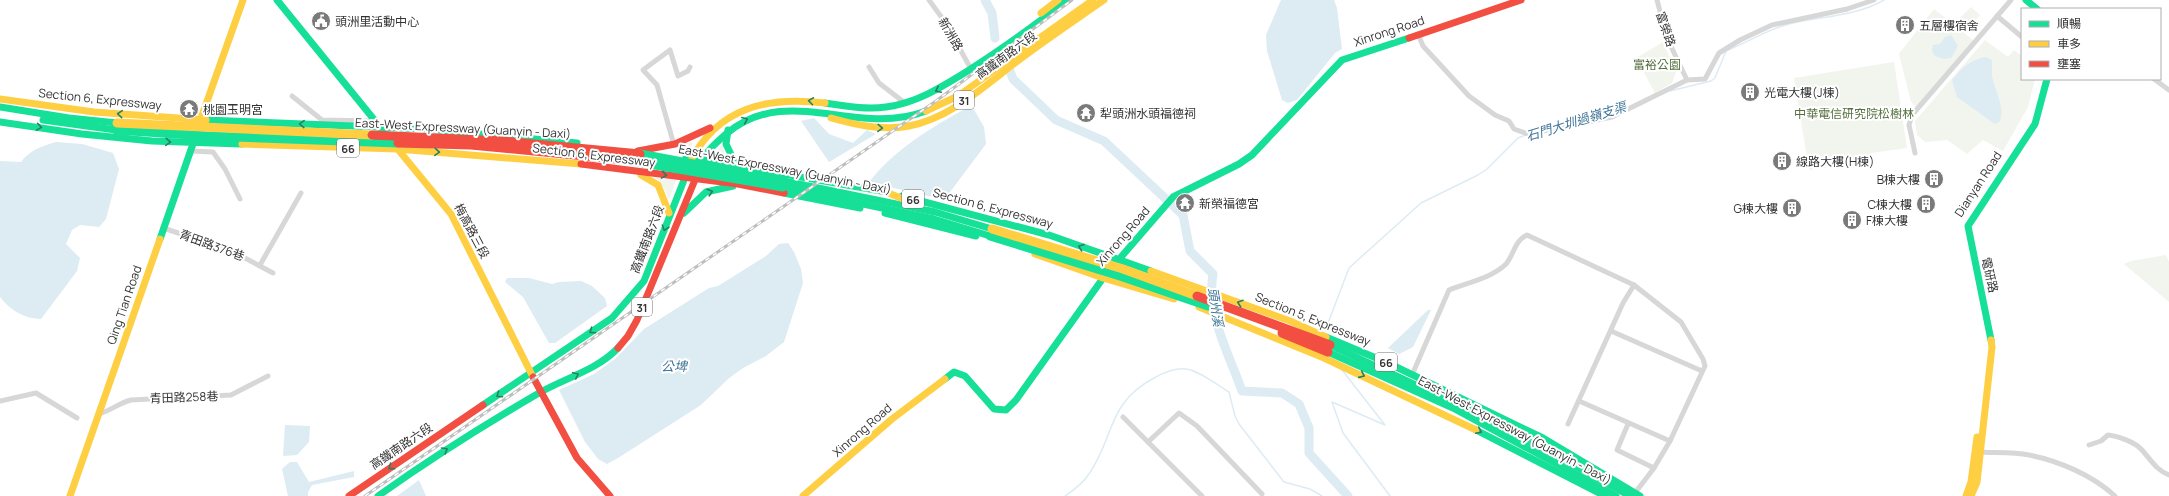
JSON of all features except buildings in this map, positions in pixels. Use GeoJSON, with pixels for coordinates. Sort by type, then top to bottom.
{"type":"FeatureCollection","features":[{"type":"Feature","properties":{"kind":"main road","name":"Qing Tian Road"},"geometry":{"type":"LineString","coordinates":[[70,496],[243,0]]}},
{"type":"Feature","properties":{"kind":"main road","name":"梅高路三段"},"geometry":{"type":"LineString","coordinates":[[278,0],[397,149],[438,196],[451,214],[531,373],[577,458],[610,496]]}},
{"type":"Feature","properties":{"kind":"main road","name":"高鐵南路六段"},"geometry":{"type":"LineString","coordinates":[[973,68],[978,62],[1058,0]]}},
{"type":"Feature","properties":{"kind":"main road","name":"高鐵南路六段"},"geometry":{"type":"LineString","coordinates":[[349,496],[612,318],[644,282],[669,213],[692,158],[710,130],[735,114],[753,105],[785,99],[871,108],[905,103],[941,89],[981,64],[1067,0]]}},
{"type":"Feature","properties":{"kind":"main road","name":"高鐵南路六段"},"geometry":{"type":"LineString","coordinates":[[378,496],[424,462],[541,392],[589,369],[607,357],[624,341],[637,320],[674,228],[696,180],[703,159],[728,130],[740,122],[756,115],[786,109],[863,119],[883,120],[902,118],[935,108],[958,96],[1093,0]]}},
{"type":"Feature","properties":{"kind":"main road","name":"高鐵南路六段"},"geometry":{"type":"LineString","coordinates":[[801,110],[867,127],[909,126],[924,122],[955,107],[1104,0]]}},
{"type":"Feature","properties":{"kind":"main road","name":"Xinrong Road"},"geometry":{"type":"LineString","coordinates":[[804,496],[892,419],[954,372],[965,376],[994,409],[1006,410],[1016,400],[1103,278],[1173,197],[1239,164],[1252,155],[1342,60],[1521,0]]}},
{"type":"Feature","properties":{"kind":"main road"},"geometry":{"type":"LineString","coordinates":[[2026,0],[2036,8]]}},
{"type":"Feature","properties":{"kind":"main road"},"geometry":{"type":"LineString","coordinates":[[2034,0],[2043,8]]}},
{"type":"Feature","properties":{"kind":"main road","name":"Dianyan Road"},"geometry":{"type":"LineString","coordinates":[[1966,496],[1971,482],[1977,452],[1987,349],[1985,330],[1964,231],[1967,219],[2000,173],[2032,120],[2043,80]]}},
{"type":"Feature","properties":{"kind":"main road","name":"電研路"},"geometry":{"type":"LineString","coordinates":[[1972,496],[1977,482],[1977,452],[1992,347],[1990,330],[1968,231],[1972,220],[2035,124],[2047,80]]}},
{"type":"Feature","properties":{"kind":"main road","name":"Section 6, Expressway"},"geometry":{"type":"LineString","coordinates":[[0,99],[103,113],[200,121],[378,124],[514,135],[703,159],[881,190],[1049,235],[1118,260]]}},
{"type":"Feature","properties":{"kind":"main road","name":"East-West Expressway (Guanyin - Daxi)"},"geometry":{"type":"LineString","coordinates":[[0,107],[69,118],[124,123],[209,129],[471,138],[634,153],[935,215],[1120,276],[1252,322],[1328,352],[1453,408],[1616,496]]}},
{"type":"Feature","properties":{"kind":"main road","name":"East-West Expressway (Guanyin - Daxi)"},"geometry":{"type":"LineString","coordinates":[[0,113],[66,124],[116,130],[207,136],[471,145],[579,154],[633,160],[784,184]]}},
{"type":"Feature","properties":{"kind":"main road","name":"31"},"geometry":{"type":"LineString","coordinates":[[635,151],[674,145],[690,139],[735,114]]}},
{"type":"Feature","properties":{"kind":"main road","name":"Section 6, Expressway"},"geometry":{"type":"LineString","coordinates":[[0,122],[82,134],[192,147],[397,149],[629,170],[696,180],[738,184],[874,210],[1012,246],[1103,278]]}},
{"type":"Feature","properties":{"kind":"main road"},"geometry":{"type":"LineString","coordinates":[[728,130],[726,144],[736,165]]}},
{"type":"Feature","properties":{"kind":"main road"},"geometry":{"type":"LineString","coordinates":[[629,170],[651,179],[658,185],[669,213]]}},
{"type":"Feature","properties":{"kind":"main road"},"geometry":{"type":"LineString","coordinates":[[674,228],[686,209],[706,192],[738,184]]}},
{"type":"Feature","properties":{"kind":"main road"},"geometry":{"type":"LineString","coordinates":[[881,190],[935,215]]}},
{"type":"Feature","properties":{"kind":"main road"},"geometry":{"type":"LineString","coordinates":[[874,210],[935,215]]}},
{"type":"Feature","properties":{"kind":"main road","name":"East-West Expressway (Guanyin - Daxi)"},"geometry":{"type":"LineString","coordinates":[[991,233],[1123,269],[1330,344],[1460,405],[1635,495]]}},
{"type":"Feature","properties":{"kind":"main road","name":"Section 5, Expressway"},"geometry":{"type":"LineString","coordinates":[[1118,260],[1290,321],[1412,375],[1543,438],[1635,495]]}},
{"type":"Feature","properties":{"kind":"main road","name":"66"},"geometry":{"type":"LineString","coordinates":[[1103,278],[1201,308],[1324,358],[1454,419],[1605,496]]}},
{"type":"Feature","properties":{"kind":"street","name":"新洲路"},"geometry":{"type":"LineString","coordinates":[[929,0],[945,22],[973,68]]}},
{"type":"Feature","properties":{"kind":"street","name":"富榮路"},"geometry":{"type":"LineString","coordinates":[[1657,0],[1667,38],[1687,80]]}},
{"type":"Feature","properties":{"kind":"street"},"geometry":{"type":"LineString","coordinates":[[1418,34],[1427,51],[1469,96],[1495,115],[1509,121],[1514,129],[1528,134],[1612,117],[1687,80],[1705,78],[1719,53],[1762,29],[1772,25],[1847,9],[1874,0]]}},
{"type":"Feature","properties":{"kind":"street"},"geometry":{"type":"LineString","coordinates":[[1915,153],[1909,125],[1912,115],[2011,0]]}},
{"type":"Feature","properties":{"kind":"street"},"geometry":{"type":"LineString","coordinates":[[1997,16],[2021,36]]}},
{"type":"Feature","properties":{"kind":"street"},"geometry":{"type":"LineString","coordinates":[[674,145],[657,85],[643,70],[644,67],[670,50],[678,76],[688,71],[690,67]]}},
{"type":"Feature","properties":{"kind":"street"},"geometry":{"type":"LineString","coordinates":[[869,67],[879,82],[905,103]]}},
{"type":"Feature","properties":{"kind":"street"},"geometry":{"type":"LineString","coordinates":[[2155,80],[2169,90]]}},
{"type":"Feature","properties":{"kind":"street"},"geometry":{"type":"LineString","coordinates":[[292,96],[322,120],[378,124]]}},
{"type":"Feature","properties":{"kind":"street"},"geometry":{"type":"LineString","coordinates":[[192,147],[213,152],[226,169],[240,199]]}},
{"type":"Feature","properties":{"kind":"street"},"geometry":{"type":"LineString","coordinates":[[260,265],[301,193]]}},
{"type":"Feature","properties":{"kind":"street","name":"青田路376巷"},"geometry":{"type":"LineString","coordinates":[[163,228],[230,250],[273,273]]}},
{"type":"Feature","properties":{"kind":"street"},"geometry":{"type":"LineString","coordinates":[[1412,375],[1449,290],[1491,274],[1506,264],[1519,240],[1527,235],[1634,286],[1681,322],[1703,358],[1704,366],[1670,441],[1654,468],[1635,495]]}},
{"type":"Feature","properties":{"kind":"street"},"geometry":{"type":"LineString","coordinates":[[1568,424],[1623,303],[1634,286]]}},
{"type":"Feature","properties":{"kind":"street"},"geometry":{"type":"LineString","coordinates":[[1611,331],[1702,371]]}},
{"type":"Feature","properties":{"kind":"street","name":"青田路258巷"},"geometry":{"type":"LineString","coordinates":[[99,414],[112,410],[121,403],[137,399],[230,396],[268,376]]}},
{"type":"Feature","properties":{"kind":"street"},"geometry":{"type":"LineString","coordinates":[[0,401],[36,393],[77,418]]}},
{"type":"Feature","properties":{"kind":"street"},"geometry":{"type":"LineString","coordinates":[[1579,401],[1628,424],[1670,441]]}},
{"type":"Feature","properties":{"kind":"street"},"geometry":{"type":"LineString","coordinates":[[1148,442],[1179,413],[1197,426],[1262,494]]}},
{"type":"Feature","properties":{"kind":"street"},"geometry":{"type":"LineString","coordinates":[[1123,418],[1202,496]]}},
{"type":"Feature","properties":{"kind":"street"},"geometry":{"type":"LineString","coordinates":[[1628,424],[1617,450],[1654,468]]}},
{"type":"Feature","properties":{"kind":"street"},"geometry":{"type":"LineString","coordinates":[[2089,445],[2101,441],[2108,435],[2117,436],[2141,448],[2159,471],[2169,475]]}},
{"type":"Feature","properties":{"kind":"street"},"geometry":{"type":"LineString","coordinates":[[1977,452],[2028,455],[2072,469],[2100,482],[2115,496]]}},
{"type":"Feature","properties":{"kind":"green space"},"geometry":{"type":"Polygon","coordinates":[[[1971,7],[1980,15],[1965,31],[1956,22],[1971,7]]]}},
{"type":"Feature","properties":{"kind":"green space"},"geometry":{"type":"Polygon","coordinates":[[[1934,9],[1973,40],[1917,108],[1911,102],[1899,54],[1934,9]]]}},
{"type":"Feature","properties":{"kind":"green space"},"geometry":{"type":"Polygon","coordinates":[[[1985,40],[2008,57],[2014,50],[2021,55],[2021,80],[2035,80],[2028,107],[2003,151],[1983,140],[1967,154],[1947,140],[1925,142],[1917,135],[1915,121],[1985,40]]]}},
{"type":"Feature","properties":{"kind":"green space","name":"富裕公園"},"geometry":{"type":"Polygon","coordinates":[[[1663,42],[1676,72],[1672,83],[1655,93],[1640,65],[1642,64],[1638,57],[1663,42]]]}},
{"type":"Feature","properties":{"kind":"green space","name":"中華電信研究院松樹林"},"geometry":{"type":"Polygon","coordinates":[[[1894,62],[1907,148],[1871,153],[1872,161],[1852,164],[1851,157],[1839,159],[1840,165],[1809,170],[1794,78],[1894,62]]]}},
{"type":"Feature","properties":{"kind":"green space"},"geometry":{"type":"Polygon","coordinates":[[[690,142],[693,143],[687,154],[679,153],[677,147],[690,142]]]}},
{"type":"Feature","properties":{"kind":"green space"},"geometry":{"type":"Polygon","coordinates":[[[721,145],[723,146],[726,161],[712,158],[721,145]]]}},
{"type":"Feature","properties":{"kind":"green space"},"geometry":{"type":"Polygon","coordinates":[[[656,178],[676,180],[669,200],[664,188],[656,178]]]}},
{"type":"Feature","properties":{"kind":"green space"},"geometry":{"type":"Polygon","coordinates":[[[2166,255],[2169,262],[2169,302],[2124,264],[2131,261],[2166,255]]]}},
{"type":"Feature","properties":{"kind":"water"},"geometry":{"type":"Polygon","coordinates":[[[1281,0],[1334,0],[1337,8],[1342,49],[1335,53],[1297,100],[1288,103],[1282,100],[1267,51],[1266,35],[1281,0]]]}},
{"type":"Feature","properties":{"kind":"water"},"geometry":{"type":"Polygon","coordinates":[[[1951,35],[1958,46],[1951,58],[1944,59],[1935,56],[1932,51],[1933,45],[1940,44],[1945,37],[1951,35]]]}},
{"type":"Feature","properties":{"kind":"water"},"geometry":{"type":"Polygon","coordinates":[[[1986,57],[1992,60],[1993,82],[1999,98],[2001,109],[2000,121],[1995,124],[1957,97],[1952,80],[1970,62],[1986,57]]]}},
{"type":"Feature","properties":{"kind":"water"},"geometry":{"type":"Polygon","coordinates":[[[969,107],[973,108],[984,127],[986,144],[944,200],[869,182],[879,170],[915,139],[969,107]]]}},
{"type":"Feature","properties":{"kind":"water"},"geometry":{"type":"Polygon","coordinates":[[[814,118],[829,134],[853,143],[867,130],[876,134],[829,162],[801,121],[814,118]]]}},
{"type":"Feature","properties":{"kind":"water"},"geometry":{"type":"Polygon","coordinates":[[[56,142],[82,144],[113,153],[119,169],[106,219],[99,227],[80,225],[72,230],[66,244],[80,258],[77,271],[41,319],[35,319],[13,310],[0,297],[0,161],[21,162],[28,154],[56,142]]]}},
{"type":"Feature","properties":{"kind":"water","name":"公埤"},"geometry":{"type":"Polygon","coordinates":[[[788,243],[794,252],[801,269],[803,283],[784,342],[766,356],[743,368],[728,379],[701,405],[618,458],[607,464],[598,459],[585,442],[559,390],[594,374],[615,359],[644,329],[709,288],[718,286],[766,256],[779,244],[788,243]]]}},
{"type":"Feature","properties":{"kind":"water"},"geometry":{"type":"Polygon","coordinates":[[[507,278],[529,278],[552,284],[559,282],[581,281],[592,286],[605,298],[607,306],[555,343],[549,343],[523,297],[505,282],[507,278]]]}},
{"type":"Feature","properties":{"kind":"water"},"geometry":{"type":"Polygon","coordinates":[[[1428,310],[1431,310],[1413,347],[1399,354],[1388,348],[1428,310]]]}},
{"type":"Feature","properties":{"kind":"water"},"geometry":{"type":"Polygon","coordinates":[[[285,425],[310,426],[309,442],[297,455],[283,456],[285,425]]]}},
{"type":"Feature","properties":{"kind":"water"},"geometry":{"type":"Polygon","coordinates":[[[290,462],[297,462],[309,482],[354,471],[354,477],[312,485],[308,492],[308,496],[288,496],[282,469],[290,462]]]}},
{"type":"Feature","properties":{"kind":"water"},"geometry":{"type":"Polygon","coordinates":[[[419,480],[426,496],[397,496],[419,480]]]}},
{"type":"Feature","properties":{"kind":"waterway","name":"頭州溪"},"geometry":{"type":"LineString","coordinates":[[985,0],[992,13],[995,38]]}},
{"type":"Feature","properties":{"kind":"waterway","name":"石門大圳過嶺支渠"},"geometry":{"type":"LineString","coordinates":[[1670,91],[1711,81],[1715,78],[1726,51],[1773,29],[1801,21],[1861,10],[1884,0]]}},
{"type":"Feature","properties":{"kind":"waterway","name":"頭州溪"},"geometry":{"type":"LineString","coordinates":[[1010,71],[1013,79],[1056,120],[1104,141],[1183,215],[1190,251],[1213,274],[1212,289],[1216,319],[1225,348],[1242,391],[1282,393],[1299,404],[1309,428],[1309,453],[1348,496]]}},
{"type":"Feature","properties":{"kind":"waterway","name":"石門大圳過嶺支渠"},"geometry":{"type":"LineString","coordinates":[[1568,123],[1628,107]]}},
{"type":"Feature","properties":{"kind":"waterway","name":"石門大圳過嶺支渠"},"geometry":{"type":"LineString","coordinates":[[1325,331],[1349,268],[1421,203],[1478,175],[1487,169],[1518,138],[1526,135]]}},
{"type":"Feature","properties":{"kind":"waterway","name":"石門大圳過嶺支渠"},"geometry":{"type":"LineString","coordinates":[[1065,496],[1078,486],[1089,474],[1104,446],[1120,409],[1128,398],[1139,388],[1154,378],[1161,374],[1178,369],[1186,369],[1197,372],[1229,392],[1235,416],[1239,424],[1284,482],[1310,489],[1322,496]]}},
{"type":"Feature","properties":{"kind":"waterway","name":"石門大圳過嶺支渠"},"geometry":{"type":"LineString","coordinates":[[1342,370],[1385,425],[1332,402],[1343,433],[1390,496]]}},
{"type":"Feature","properties":{"kind":"railway"},"geometry":{"type":"LineString","coordinates":[[365,496],[936,101],[1072,0]]}},
{"type":"Feature","properties":{"kind":"traffic: fast"},"geometry":{"type":"LineString","coordinates":[[277,0],[389,138]]}},
{"type":"Feature","properties":{"kind":"traffic: fast"},"geometry":{"type":"LineString","coordinates":[[825,103],[878,108],[908,102],[928,94],[979,64],[1017,38],[1067,0]]}},
{"type":"Feature","properties":{"kind":"traffic: fast"},"geometry":{"type":"LineString","coordinates":[[2026,0],[2036,8]]}},
{"type":"Feature","properties":{"kind":"traffic: fast"},"geometry":{"type":"LineString","coordinates":[[1115,264],[1173,197],[1239,164],[1252,155],[1342,60],[1409,38]]}},
{"type":"Feature","properties":{"kind":"traffic: fast"},"geometry":{"type":"LineString","coordinates":[[1991,340],[1968,226],[2035,124],[2047,80]]}},
{"type":"Feature","properties":{"kind":"traffic: fast"},"geometry":{"type":"LineString","coordinates":[[0,107],[69,118],[117,123]]}},
{"type":"Feature","properties":{"kind":"traffic: fast"},"geometry":{"type":"LineString","coordinates":[[702,162],[709,150],[726,134],[749,119],[773,112],[798,111],[874,119],[900,118],[926,111]]}},
{"type":"Feature","properties":{"kind":"traffic: fast"},"geometry":{"type":"LineString","coordinates":[[43,120],[116,130]]}},
{"type":"Feature","properties":{"kind":"traffic: fast"},"geometry":{"type":"LineString","coordinates":[[206,120],[428,129],[577,143]]}},
{"type":"Feature","properties":{"kind":"traffic: fast"},"geometry":{"type":"LineString","coordinates":[[0,122],[82,134],[152,141],[242,144]]}},
{"type":"Feature","properties":{"kind":"traffic: fast"},"geometry":{"type":"LineString","coordinates":[[116,130],[207,136],[398,143]]}},
{"type":"Feature","properties":{"kind":"traffic: fast"},"geometry":{"type":"LineString","coordinates":[[728,130],[726,144],[736,165]]}},
{"type":"Feature","properties":{"kind":"traffic: fast"},"geometry":{"type":"LineString","coordinates":[[160,239],[195,138]]}},
{"type":"Feature","properties":{"kind":"traffic: fast"},"geometry":{"type":"LineString","coordinates":[[640,154],[784,181]]}},
{"type":"Feature","properties":{"kind":"traffic: fast"},"geometry":{"type":"LineString","coordinates":[[686,157],[887,192]]}},
{"type":"Feature","properties":{"kind":"traffic: fast"},"geometry":{"type":"LineString","coordinates":[[626,160],[783,187]]}},
{"type":"Feature","properties":{"kind":"traffic: fast"},"geometry":{"type":"LineString","coordinates":[[483,405],[612,318],[644,281],[686,175]]}},
{"type":"Feature","properties":{"kind":"traffic: fast"},"geometry":{"type":"LineString","coordinates":[[784,181],[935,212],[992,229]]}},
{"type":"Feature","properties":{"kind":"traffic: fast"},"geometry":{"type":"LineString","coordinates":[[684,213],[706,192],[733,186]]}},
{"type":"Feature","properties":{"kind":"traffic: fast"},"geometry":{"type":"LineString","coordinates":[[783,187],[934,219],[990,236]]}},
{"type":"Feature","properties":{"kind":"traffic: fast"},"geometry":{"type":"LineString","coordinates":[[784,193],[860,208]]}},
{"type":"Feature","properties":{"kind":"traffic: fast"},"geometry":{"type":"LineString","coordinates":[[902,196],[1049,235],[1151,271]]}},
{"type":"Feature","properties":{"kind":"traffic: fast"},"geometry":{"type":"LineString","coordinates":[[885,213],[976,236]]}},
{"type":"Feature","properties":{"kind":"traffic: fast"},"geometry":{"type":"LineString","coordinates":[[990,236],[1120,276],[1208,306]]}},
{"type":"Feature","properties":{"kind":"traffic: fast"},"geometry":{"type":"LineString","coordinates":[[945,379],[954,372],[965,376],[994,409],[1006,410],[1016,400],[1106,274]]}},
{"type":"Feature","properties":{"kind":"traffic: fast"},"geometry":{"type":"LineString","coordinates":[[1326,337],[1388,363],[1543,438],[1640,496]]}},
{"type":"Feature","properties":{"kind":"traffic: fast"},"geometry":{"type":"LineString","coordinates":[[1330,345],[1482,416],[1630,496]]}},
{"type":"Feature","properties":{"kind":"traffic: fast"},"geometry":{"type":"LineString","coordinates":[[378,496],[478,430],[539,393],[591,368],[610,356],[618,348]]}},
{"type":"Feature","properties":{"kind":"traffic: fast"},"geometry":{"type":"LineString","coordinates":[[1328,352],[1453,408],[1616,496]]}},
{"type":"Feature","properties":{"kind":"traffic: fast"},"geometry":{"type":"LineString","coordinates":[[1476,430],[1605,496]]}},
{"type":"Feature","properties":{"kind":"traffic: slow"},"geometry":{"type":"LineString","coordinates":[[199,124],[243,0]]}},
{"type":"Feature","properties":{"kind":"traffic: slow"},"geometry":{"type":"LineString","coordinates":[[1041,13],[1058,0]]}},
{"type":"Feature","properties":{"kind":"traffic: slow"},"geometry":{"type":"LineString","coordinates":[[926,111],[958,96],[1093,0]]}},
{"type":"Feature","properties":{"kind":"traffic: slow"},"geometry":{"type":"LineString","coordinates":[[831,118],[860,125],[889,128],[909,126],[938,116],[952,109],[978,92],[1015,63],[1104,0]]}},
{"type":"Feature","properties":{"kind":"traffic: slow"},"geometry":{"type":"LineString","coordinates":[[0,99],[94,112],[206,120]]}},
{"type":"Feature","properties":{"kind":"traffic: slow"},"geometry":{"type":"LineString","coordinates":[[690,162],[702,143],[715,129],[730,117],[747,109],[765,104],[784,102],[804,101],[825,103]]}},
{"type":"Feature","properties":{"kind":"traffic: slow"},"geometry":{"type":"LineString","coordinates":[[117,123],[372,135]]}},
{"type":"Feature","properties":{"kind":"traffic: slow"},"geometry":{"type":"LineString","coordinates":[[242,144],[397,149],[581,164]]}},
{"type":"Feature","properties":{"kind":"traffic: slow"},"geometry":{"type":"LineString","coordinates":[[396,147],[451,214],[533,377]]}},
{"type":"Feature","properties":{"kind":"traffic: slow"},"geometry":{"type":"LineString","coordinates":[[641,175],[658,185],[669,213]]}},
{"type":"Feature","properties":{"kind":"traffic: slow"},"geometry":{"type":"LineString","coordinates":[[881,190],[908,201]]}},
{"type":"Feature","properties":{"kind":"traffic: slow"},"geometry":{"type":"LineString","coordinates":[[992,229],[1123,269],[1197,296]]}},
{"type":"Feature","properties":{"kind":"traffic: slow"},"geometry":{"type":"LineString","coordinates":[[70,496],[160,239]]}},
{"type":"Feature","properties":{"kind":"traffic: slow"},"geometry":{"type":"LineString","coordinates":[[1035,254],[1103,278],[1174,299]]}},
{"type":"Feature","properties":{"kind":"traffic: slow"},"geometry":{"type":"LineString","coordinates":[[1151,271],[1290,321],[1326,337]]}},
{"type":"Feature","properties":{"kind":"traffic: slow"},"geometry":{"type":"LineString","coordinates":[[1199,307],[1324,358],[1476,430]]}},
{"type":"Feature","properties":{"kind":"traffic: slow"},"geometry":{"type":"LineString","coordinates":[[1971,496],[1977,482],[1992,347],[1991,340]]}},
{"type":"Feature","properties":{"kind":"traffic: slow"},"geometry":{"type":"LineString","coordinates":[[803,496],[892,419],[945,379]]}},
{"type":"Feature","properties":{"kind":"traffic: slow"},"geometry":{"type":"LineString","coordinates":[[1966,496],[1971,482],[1977,437]]}},
{"type":"Feature","properties":{"kind":"traffic: jam"},"geometry":{"type":"LineString","coordinates":[[1409,38],[1521,0]]}},
{"type":"Feature","properties":{"kind":"traffic: jam"},"geometry":{"type":"LineString","coordinates":[[638,151],[675,144],[710,128]]}},
{"type":"Feature","properties":{"kind":"traffic: jam"},"geometry":{"type":"LineString","coordinates":[[372,135],[503,141],[640,154]]}},
{"type":"Feature","properties":{"kind":"traffic: jam"},"geometry":{"type":"LineString","coordinates":[[398,143],[471,145],[626,160]]}},
{"type":"Feature","properties":{"kind":"traffic: jam"},"geometry":{"type":"LineString","coordinates":[[581,164],[738,184],[784,193]]}},
{"type":"Feature","properties":{"kind":"traffic: jam"},"geometry":{"type":"LineString","coordinates":[[618,348],[628,336],[637,320],[697,175]]}},
{"type":"Feature","properties":{"kind":"traffic: jam"},"geometry":{"type":"LineString","coordinates":[[1197,296],[1330,345]]}},
{"type":"Feature","properties":{"kind":"traffic: jam"},"geometry":{"type":"LineString","coordinates":[[1282,333],[1328,352]]}},
{"type":"Feature","properties":{"kind":"traffic: jam"},"geometry":{"type":"LineString","coordinates":[[533,377],[577,458],[610,496]]}},
{"type":"Feature","properties":{"kind":"traffic: jam"},"geometry":{"type":"LineString","coordinates":[[349,496],[483,405]]}},
{"type":"Feature","properties":{"kind":"place","name":"頭洲里活動中心"},"geometry":{"type":"Point","coordinates":[321,21]}},
{"type":"Feature","properties":{"kind":"place","name":"五層樓宿舍"},"geometry":{"type":"Point","coordinates":[1905,25]}},
{"type":"Feature","properties":{"kind":"place","name":"光電大樓(J棟)"},"geometry":{"type":"Point","coordinates":[1750,92]}},
{"type":"Feature","properties":{"kind":"place","name":"桃園玉明宮"},"geometry":{"type":"Point","coordinates":[189,109]}},
{"type":"Feature","properties":{"kind":"place","name":"犁頭洲水頭福德祠"},"geometry":{"type":"Point","coordinates":[1086,113]}},
{"type":"Feature","properties":{"kind":"place","name":"線路大樓(H棟)"},"geometry":{"type":"Point","coordinates":[1782,161]}},
{"type":"Feature","properties":{"kind":"place","name":"B棟大樓"},"geometry":{"type":"Point","coordinates":[1934,179]}},
{"type":"Feature","properties":{"kind":"place","name":"新榮福德宮"},"geometry":{"type":"Point","coordinates":[1185,203]}},
{"type":"Feature","properties":{"kind":"place","name":"C棟大樓"},"geometry":{"type":"Point","coordinates":[1926,204]}},
{"type":"Feature","properties":{"kind":"place","name":"G棟大樓"},"geometry":{"type":"Point","coordinates":[1792,208]}},
{"type":"Feature","properties":{"kind":"place","name":"F棟大樓"},"geometry":{"type":"Point","coordinates":[1852,220]}}]}
